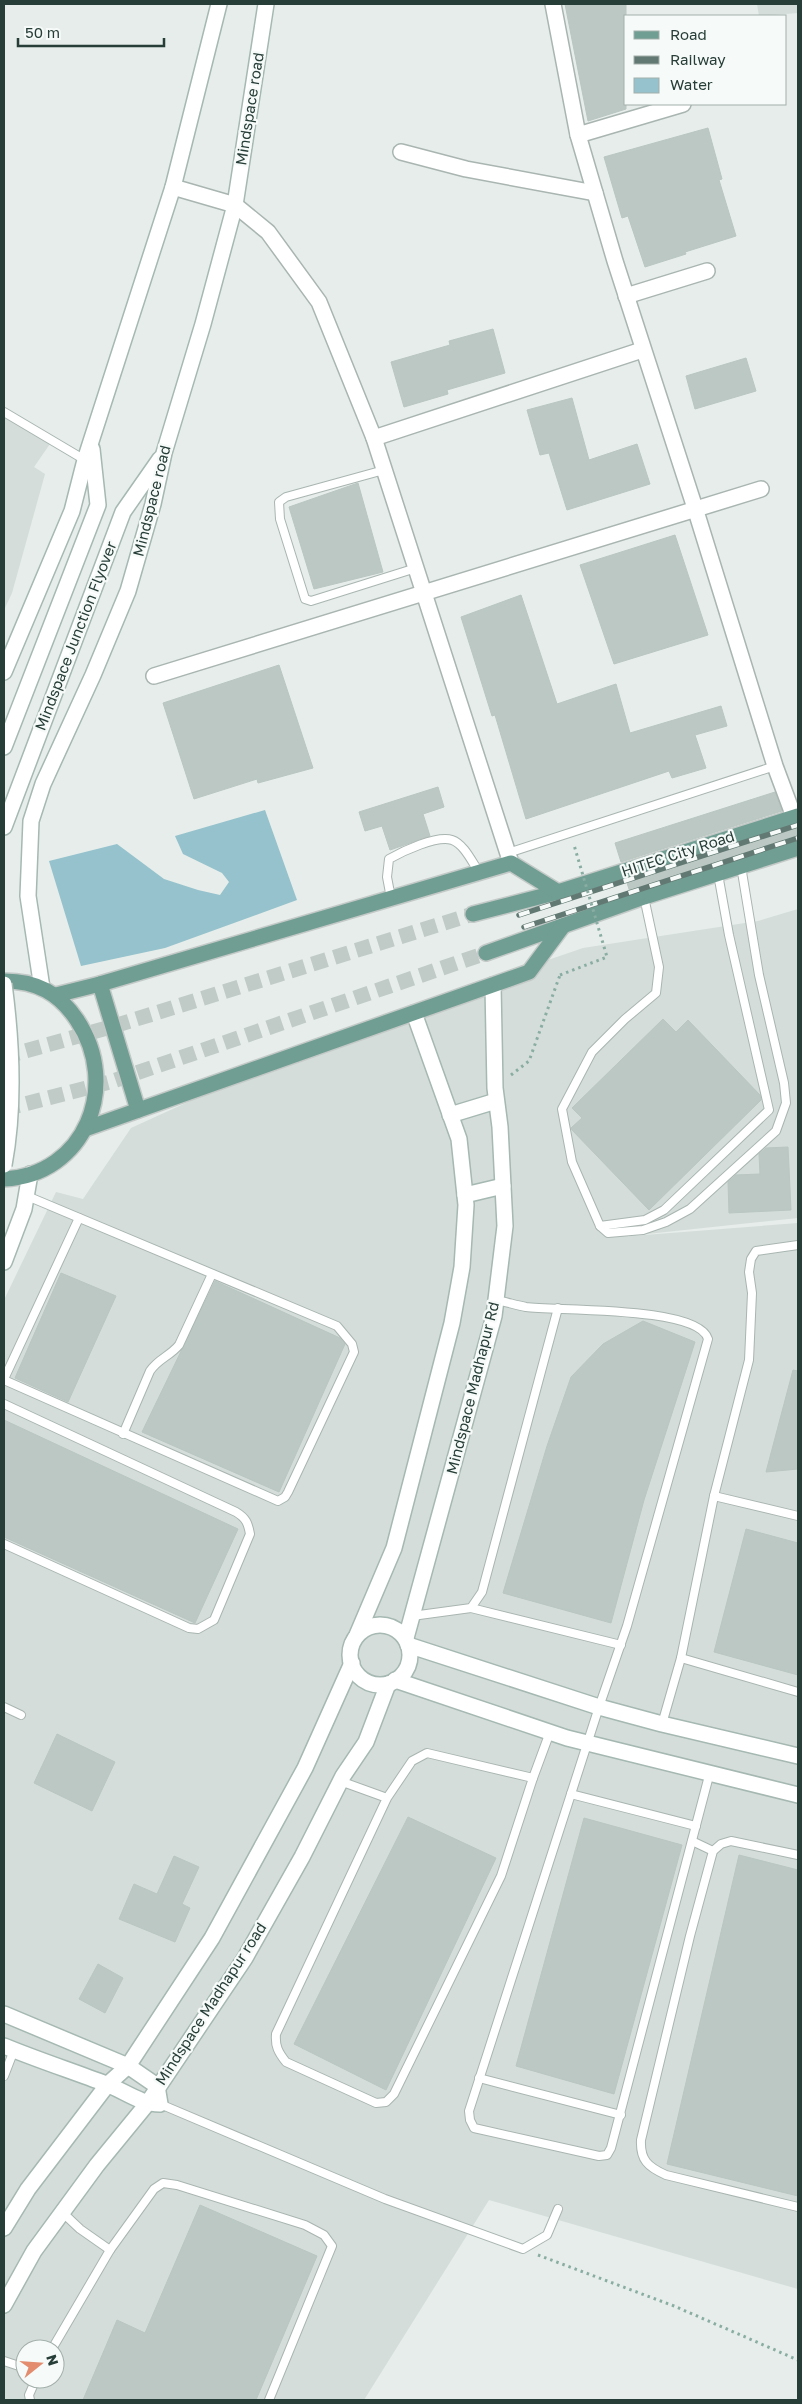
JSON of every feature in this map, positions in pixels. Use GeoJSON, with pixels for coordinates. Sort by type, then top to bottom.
{"type":"FeatureCollection","features":[{"type":"Feature","properties":{"kind":"main road","name":"HITEC City Road"},"geometry":{"type":"LineString","coordinates":[[473,914],[558,892],[796,816]]}},
{"type":"Feature","properties":{"kind":"main road","name":"HITEC City Road"},"geometry":{"type":"LineString","coordinates":[[486,953],[644,897],[798,848]]}},
{"type":"Feature","properties":{"kind":"main road"},"geometry":{"type":"LineString","coordinates":[[49,991],[100,984],[479,872],[510,858],[558,892]]}},
{"type":"Feature","properties":{"kind":"main road"},"geometry":{"type":"LineString","coordinates":[[85,1128],[529,972],[563,926]]}},
{"type":"Feature","properties":{"kind":"main road"},"geometry":{"type":"LineString","coordinates":[[4,983],[26,982],[49,991],[73,1014],[86,1034],[95,1057],[98,1081],[94,1106],[85,1128],[71,1148],[52,1164],[30,1174],[4,1179]]}},
{"type":"Feature","properties":{"kind":"main road"},"geometry":{"type":"LineString","coordinates":[[100,984],[138,1110]]}},
{"type":"Feature","properties":{"kind":"street"},"geometry":{"type":"LineString","coordinates":[[4,672],[72,511],[91,443],[173,186],[219,4]]}},
{"type":"Feature","properties":{"kind":"street","name":"Mindspace road"},"geometry":{"type":"LineString","coordinates":[[49,991],[28,896],[31,821],[43,784],[93,675],[128,591],[153,504],[164,453],[235,204],[266,4]]}},
{"type":"Feature","properties":{"kind":"street"},"geometry":{"type":"LineString","coordinates":[[552,4],[578,135],[642,350],[696,508],[775,766],[796,816]]}},
{"type":"Feature","properties":{"kind":"street"},"geometry":{"type":"LineString","coordinates":[[578,135],[680,105]]}},
{"type":"Feature","properties":{"kind":"street"},"geometry":{"type":"LineString","coordinates":[[401,152],[485,172],[595,193]]}},
{"type":"Feature","properties":{"kind":"street"},"geometry":{"type":"LineString","coordinates":[[173,186],[235,204],[268,232],[319,302],[374,438],[510,858]]}},
{"type":"Feature","properties":{"kind":"street"},"geometry":{"type":"LineString","coordinates":[[626,296],[707,271]]}},
{"type":"Feature","properties":{"kind":"street"},"geometry":{"type":"LineString","coordinates":[[374,438],[642,350]]}},
{"type":"Feature","properties":{"kind":"street","name":"Mindspace Junction Flyover"},"geometry":{"type":"LineString","coordinates":[[4,747],[98,505],[91,443]]}},
{"type":"Feature","properties":{"kind":"street","name":"Mindspace Junction Flyover"},"geometry":{"type":"LineString","coordinates":[[4,827],[123,512],[164,453]]}},
{"type":"Feature","properties":{"kind":"street"},"geometry":{"type":"LineString","coordinates":[[154,676],[423,591],[761,489]]}},
{"type":"Feature","properties":{"kind":"street"},"geometry":{"type":"LineString","coordinates":[[4,983],[8,1013],[11,1073],[10,1121],[4,1165]]}},
{"type":"Feature","properties":{"kind":"street","name":"Mindspace Madhapur Rd"},"geometry":{"type":"LineString","coordinates":[[407,1642],[412,1616],[494,1316],[505,1226],[496,1101],[493,984]]}},
{"type":"Feature","properties":{"kind":"street"},"geometry":{"type":"LineString","coordinates":[[357,1635],[368,1627],[382,1624],[395,1628],[407,1642],[410,1656],[404,1674],[392,1682],[377,1685],[366,1681],[357,1673],[352,1663],[351,1648],[394,1548],[452,1323],[462,1267],[465,1195],[459,1139],[414,1013]]}},
{"type":"Feature","properties":{"kind":"street"},"geometry":{"type":"LineString","coordinates":[[450,1115],[496,1101]]}},
{"type":"Feature","properties":{"kind":"street"},"geometry":{"type":"LineString","coordinates":[[4,1262],[24,1209],[30,1174]]}},
{"type":"Feature","properties":{"kind":"street"},"geometry":{"type":"LineString","coordinates":[[465,1195],[503,1186]]}},
{"type":"Feature","properties":{"kind":"street"},"geometry":{"type":"LineString","coordinates":[[407,1642],[598,1707],[798,1756]]}},
{"type":"Feature","properties":{"kind":"street"},"geometry":{"type":"LineString","coordinates":[[4,2228],[28,2189],[108,2084],[128,2066],[212,1938],[305,1768],[352,1663]]}},
{"type":"Feature","properties":{"kind":"street"},"geometry":{"type":"LineString","coordinates":[[392,1682],[588,1744],[710,1772],[798,1795]]}},
{"type":"Feature","properties":{"kind":"street","name":"Mindspace Madhapur road"},"geometry":{"type":"LineString","coordinates":[[157,2086],[245,1958],[302,1857],[340,1781],[366,1742],[392,1682]]}},
{"type":"Feature","properties":{"kind":"street"},"geometry":{"type":"LineString","coordinates":[[4,2014],[128,2066],[157,2086],[154,2104],[97,2165],[34,2251],[4,2305]]}},
{"type":"Feature","properties":{"kind":"street"},"geometry":{"type":"LineString","coordinates":[[9,2048],[56,2067],[108,2084],[154,2104]]}},
{"type":"Feature","properties":{"kind":"lane"},"geometry":{"type":"LineString","coordinates":[[4,412],[86,460]]}},
{"type":"Feature","properties":{"kind":"lane"},"geometry":{"type":"LineString","coordinates":[[384,470],[286,496],[279,502],[280,519],[305,599],[311,601],[416,568]]}},
{"type":"Feature","properties":{"kind":"lane"},"geometry":{"type":"LineString","coordinates":[[510,858],[775,766]]}},
{"type":"Feature","properties":{"kind":"lane"},"geometry":{"type":"LineString","coordinates":[[391,898],[387,878],[389,859],[440,839],[453,840],[463,848],[479,872]]}},
{"type":"Feature","properties":{"kind":"lane"},"geometry":{"type":"LineString","coordinates":[[644,897],[657,961],[656,993],[625,1019],[592,1052],[562,1109],[572,1162],[600,1226],[608,1234],[643,1230],[666,1222],[690,1209],[776,1130],[786,1103],[784,1083],[759,975],[741,866]]}},
{"type":"Feature","properties":{"kind":"lane"},"geometry":{"type":"LineString","coordinates":[[600,1226],[645,1220],[664,1210],[769,1110],[729,935],[718,874]]}},
{"type":"Feature","properties":{"kind":"lane"},"geometry":{"type":"LineString","coordinates":[[27,1196],[337,1326],[352,1344],[354,1352],[285,1497],[278,1501],[123,1434],[4,1379],[79,1218]]}},
{"type":"Feature","properties":{"kind":"lane"},"geometry":{"type":"LineString","coordinates":[[662,1724],[681,1658],[714,1496],[749,1360],[752,1293],[749,1272],[751,1259],[756,1251],[798,1245]]}},
{"type":"Feature","properties":{"kind":"lane"},"geometry":{"type":"LineString","coordinates":[[123,1434],[150,1371],[156,1361],[172,1353],[179,1345],[212,1274]]}},
{"type":"Feature","properties":{"kind":"lane"},"geometry":{"type":"LineString","coordinates":[[496,1300],[526,1307],[661,1315],[700,1327],[706,1332],[708,1338],[621,1645],[598,1707],[588,1744],[469,2111],[470,2120],[474,2128],[599,2156],[606,2155],[611,2148],[710,1772]]}},
{"type":"Feature","properties":{"kind":"lane"},"geometry":{"type":"LineString","coordinates":[[471,1608],[482,1592],[558,1308]]}},
{"type":"Feature","properties":{"kind":"lane"},"geometry":{"type":"LineString","coordinates":[[4,1404],[244,1516],[249,1524],[250,1534],[214,1620],[198,1629],[189,1628],[4,1544]]}},
{"type":"Feature","properties":{"kind":"lane"},"geometry":{"type":"LineString","coordinates":[[714,1496],[798,1516]]}},
{"type":"Feature","properties":{"kind":"lane"},"geometry":{"type":"LineString","coordinates":[[412,1616],[471,1608],[621,1645]]}},
{"type":"Feature","properties":{"kind":"lane"},"geometry":{"type":"LineString","coordinates":[[681,1658],[798,1692]]}},
{"type":"Feature","properties":{"kind":"lane"},"geometry":{"type":"LineString","coordinates":[[4,1707],[21,1715]]}},
{"type":"Feature","properties":{"kind":"lane"},"geometry":{"type":"LineString","coordinates":[[532,1778],[427,1753],[412,1761],[387,1798],[276,2034],[275,2043],[278,2052],[286,2062],[376,2102],[386,2102],[394,2094],[501,1876],[532,1778],[550,1732]]}},
{"type":"Feature","properties":{"kind":"lane"},"geometry":{"type":"LineString","coordinates":[[340,1781],[387,1798]]}},
{"type":"Feature","properties":{"kind":"lane"},"geometry":{"type":"LineString","coordinates":[[571,1794],[696,1826]]}},
{"type":"Feature","properties":{"kind":"lane"},"geometry":{"type":"LineString","coordinates":[[692,1841],[713,1851]]}},
{"type":"Feature","properties":{"kind":"lane"},"geometry":{"type":"LineString","coordinates":[[798,1855],[731,1841],[722,1844],[713,1851],[685,1955],[640,2151],[644,2162],[666,2175],[798,2206]]}},
{"type":"Feature","properties":{"kind":"lane"},"geometry":{"type":"LineString","coordinates":[[4,2073],[9,2048]]}},
{"type":"Feature","properties":{"kind":"lane"},"geometry":{"type":"LineString","coordinates":[[480,2078],[621,2115]]}},
{"type":"Feature","properties":{"kind":"lane"},"geometry":{"type":"LineString","coordinates":[[154,2104],[385,2199],[523,2249],[548,2235],[558,2209]]}},
{"type":"Feature","properties":{"kind":"lane"},"geometry":{"type":"LineString","coordinates":[[58,2339],[110,2250],[154,2189],[163,2183],[177,2185],[305,2225],[324,2235],[332,2246],[329,2258],[269,2400]]}},
{"type":"Feature","properties":{"kind":"lane"},"geometry":{"type":"LineString","coordinates":[[62,2212],[110,2250]]}},
{"type":"Feature","properties":{"kind":"path"},"geometry":{"type":"LineString","coordinates":[[529,1061],[560,975],[607,956],[574,845]]}},
{"type":"Feature","properties":{"kind":"path"},"geometry":{"type":"LineString","coordinates":[[523,2249],[674,2306],[798,2360]]}},
{"type":"Feature","properties":{"kind":"shaded area"},"geometry":{"type":"Polygon","coordinates":[[[757,4],[798,4],[798,13],[759,15],[757,4]]]}},
{"type":"Feature","properties":{"kind":"shaded area"},"geometry":{"type":"Polygon","coordinates":[[[4,408],[54,438],[34,467],[45,474],[12,593],[4,610],[4,408]]]}},
{"type":"Feature","properties":{"kind":"shaded area"},"geometry":{"type":"Polygon","coordinates":[[[798,909],[798,1218],[619,1237],[798,1223],[798,2289],[489,2200],[364,2400],[4,2400],[4,1300],[56,1192],[83,1199],[131,1128],[355,1026],[583,948],[758,921],[798,909]]]}},
{"type":"Feature","properties":{"kind":"water"},"geometry":{"type":"Polygon","coordinates":[[[265,810],[297,900],[165,948],[81,966],[49,861],[117,844],[164,879],[220,895],[229,882],[222,873],[183,854],[175,836],[265,810]]]}},
{"type":"Feature","properties":{"kind":"building"},"geometry":{"type":"Polygon","coordinates":[[[565,4],[626,4],[626,15],[624,15],[624,105],[626,105],[626,109],[588,121],[565,4]]]}},
{"type":"Feature","properties":{"kind":"building"},"geometry":{"type":"Polygon","coordinates":[[[708,128],[722,179],[719,180],[736,236],[645,267],[628,216],[622,218],[604,157],[708,128]]]}},
{"type":"Feature","properties":{"kind":"building"},"geometry":{"type":"Polygon","coordinates":[[[493,329],[505,373],[447,390],[448,394],[404,407],[391,362],[450,345],[449,341],[493,329]]]}},
{"type":"Feature","properties":{"kind":"building"},"geometry":{"type":"Polygon","coordinates":[[[746,358],[756,391],[695,409],[686,376],[746,358]]]}},
{"type":"Feature","properties":{"kind":"building"},"geometry":{"type":"Polygon","coordinates":[[[572,398],[589,460],[637,444],[650,484],[567,510],[549,453],[540,455],[527,410],[572,398]]]}},
{"type":"Feature","properties":{"kind":"building"},"geometry":{"type":"Polygon","coordinates":[[[358,483],[383,572],[314,589],[289,507],[358,483]]]}},
{"type":"Feature","properties":{"kind":"building"},"geometry":{"type":"Polygon","coordinates":[[[675,535],[708,635],[614,664],[580,565],[675,535]]]}},
{"type":"Feature","properties":{"kind":"building"},"geometry":{"type":"Polygon","coordinates":[[[521,595],[557,704],[616,684],[630,733],[721,706],[727,726],[695,735],[706,768],[672,778],[669,771],[526,819],[495,715],[492,716],[461,617],[521,595]]]}},
{"type":"Feature","properties":{"kind":"building"},"geometry":{"type":"Polygon","coordinates":[[[279,665],[313,768],[258,783],[257,779],[194,799],[163,703],[279,665]]]}},
{"type":"Feature","properties":{"kind":"building"},"geometry":{"type":"Polygon","coordinates":[[[438,787],[444,807],[423,814],[430,836],[390,850],[382,826],[365,831],[359,812],[438,787]]]}},
{"type":"Feature","properties":{"kind":"building"},"geometry":{"type":"Polygon","coordinates":[[[775,792],[782,811],[621,862],[615,843],[775,792]]]}},
{"type":"Feature","properties":{"kind":"building"},"geometry":{"type":"Polygon","coordinates":[[[798,826],[798,839],[630,892],[626,880],[798,826]]]}},
{"type":"Feature","properties":{"kind":"building"},"geometry":{"type":"Polygon","coordinates":[[[663,1019],[676,1032],[688,1020],[760,1095],[761,1100],[649,1210],[572,1130],[571,1128],[582,1118],[572,1108],[663,1019]]]}},
{"type":"Feature","properties":{"kind":"building"},"geometry":{"type":"Polygon","coordinates":[[[788,1147],[791,1210],[729,1213],[728,1182],[736,1175],[760,1174],[759,1154],[766,1148],[788,1147]]]}},
{"type":"Feature","properties":{"kind":"building"},"geometry":{"type":"Polygon","coordinates":[[[61,1273],[116,1296],[68,1402],[15,1378],[61,1273]]]}},
{"type":"Feature","properties":{"kind":"building"},"geometry":{"type":"Polygon","coordinates":[[[215,1281],[340,1338],[345,1344],[279,1492],[142,1432],[215,1281]]]}},
{"type":"Feature","properties":{"kind":"building"},"geometry":{"type":"Polygon","coordinates":[[[643,1321],[695,1342],[644,1500],[611,1623],[503,1593],[547,1446],[571,1377],[603,1344],[643,1321]]]}},
{"type":"Feature","properties":{"kind":"building"},"geometry":{"type":"Polygon","coordinates":[[[793,1370],[798,1371],[798,1469],[766,1472],[793,1370]]]}},
{"type":"Feature","properties":{"kind":"building"},"geometry":{"type":"Polygon","coordinates":[[[4,1420],[238,1529],[195,1623],[4,1537],[4,1420]]]}},
{"type":"Feature","properties":{"kind":"building"},"geometry":{"type":"Polygon","coordinates":[[[746,1529],[798,1543],[798,1675],[714,1652],[746,1529]]]}},
{"type":"Feature","properties":{"kind":"building"},"geometry":{"type":"Polygon","coordinates":[[[57,1734],[115,1762],[92,1811],[34,1783],[57,1734]]]}},
{"type":"Feature","properties":{"kind":"building"},"geometry":{"type":"Polygon","coordinates":[[[408,1817],[496,1858],[386,2090],[294,2044],[408,1817]]]}},
{"type":"Feature","properties":{"kind":"building"},"geometry":{"type":"Polygon","coordinates":[[[584,1818],[682,1845],[614,2094],[516,2066],[584,1818]]]}},
{"type":"Feature","properties":{"kind":"building"},"geometry":{"type":"Polygon","coordinates":[[[739,1855],[798,1870],[798,2196],[667,2164],[739,1855]]]}},
{"type":"Feature","properties":{"kind":"building"},"geometry":{"type":"Polygon","coordinates":[[[174,1856],[199,1867],[182,1904],[190,1908],[175,1942],[119,1919],[134,1884],[157,1894],[174,1856]]]}},
{"type":"Feature","properties":{"kind":"building"},"geometry":{"type":"Polygon","coordinates":[[[98,1964],[123,1978],[105,2013],[79,1999],[98,1964]]]}},
{"type":"Feature","properties":{"kind":"building"},"geometry":{"type":"Polygon","coordinates":[[[200,2205],[317,2256],[256,2400],[83,2400],[117,2320],[145,2333],[200,2205]]]}},
{"type":"Feature","properties":{"kind":"tunnel"},"geometry":{"type":"LineString","coordinates":[[4,1057],[114,1026],[473,914]]}},
{"type":"Feature","properties":{"kind":"tunnel"},"geometry":{"type":"LineString","coordinates":[[4,1107],[17,1106],[110,1082],[486,953]]}},
{"type":"Feature","properties":{"kind":"railway"},"geometry":{"type":"LineString","coordinates":[[519,915],[798,825]]}},
{"type":"Feature","properties":{"kind":"railway"},"geometry":{"type":"LineString","coordinates":[[524,927],[798,838]]}}]}
